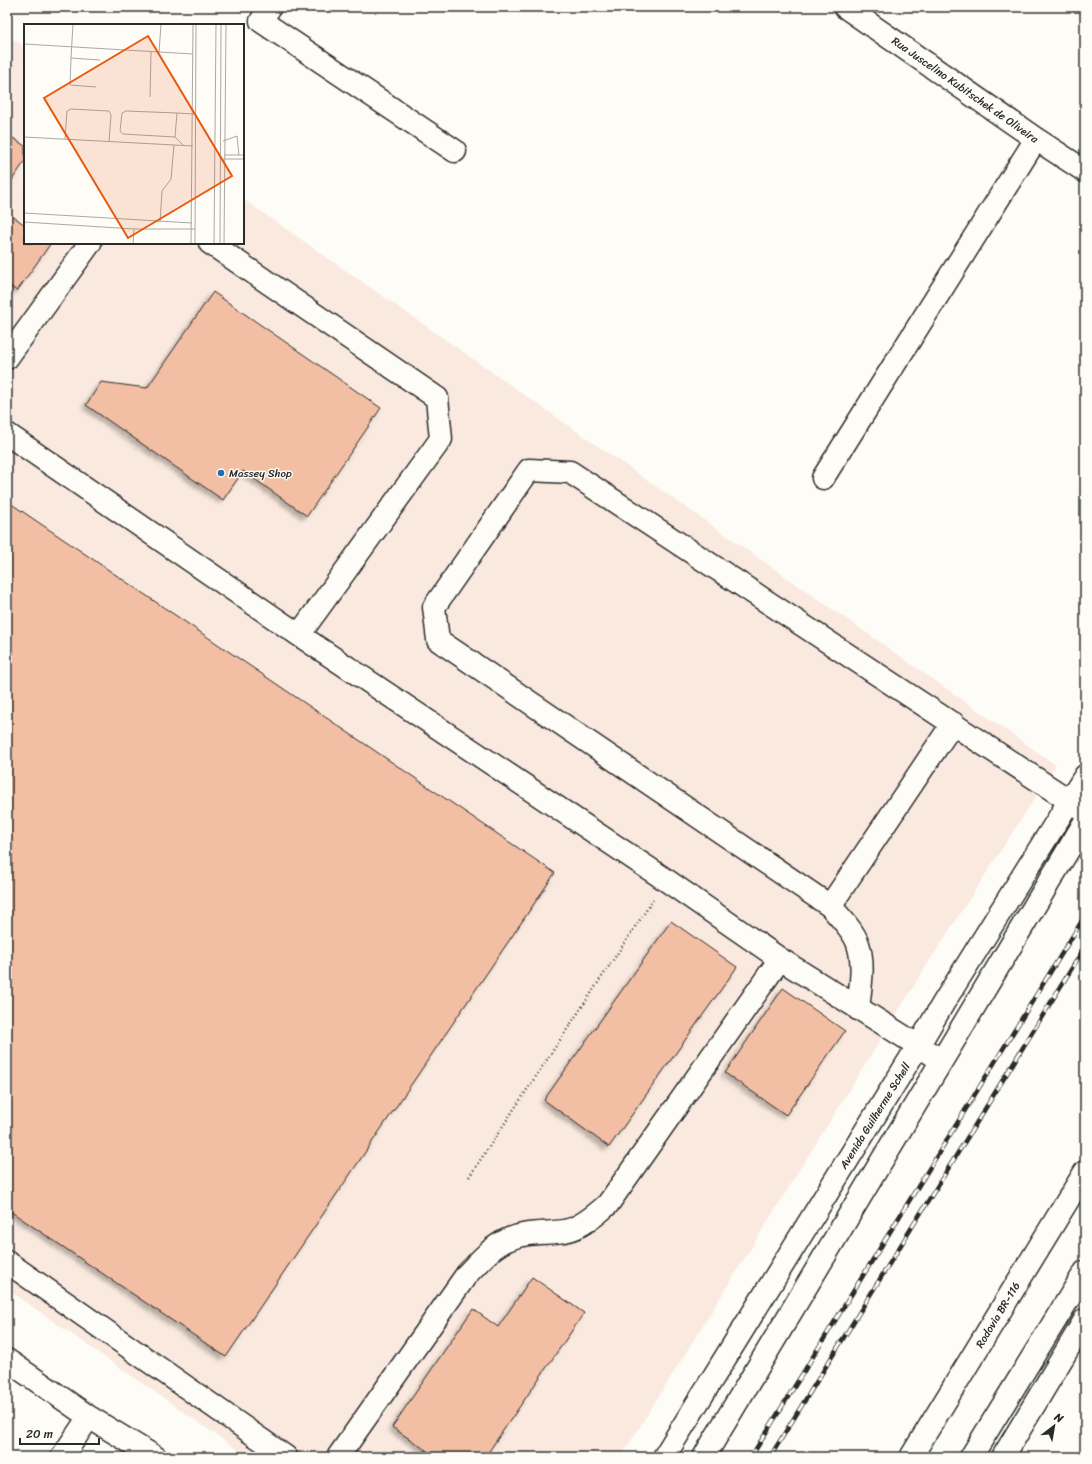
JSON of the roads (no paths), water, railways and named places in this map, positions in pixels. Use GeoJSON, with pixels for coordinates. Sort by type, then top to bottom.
{"type":"FeatureCollection","features":[{"type":"Feature","properties":{"kind":"main road"},"geometry":{"type":"LineString","coordinates":[[270,7],[261,21],[455,151]]}},
{"type":"Feature","properties":{"kind":"main road","name":"Rua Juscelino Kubitschek de Oliveira"},"geometry":{"type":"LineString","coordinates":[[845,7],[1036,139],[1085,171]]}},
{"type":"Feature","properties":{"kind":"main road"},"geometry":{"type":"LineString","coordinates":[[823,478],[1036,139]]}},
{"type":"Feature","properties":{"kind":"main road"},"geometry":{"type":"LineString","coordinates":[[7,358],[89,244]]}},
{"type":"Feature","properties":{"kind":"main road"},"geometry":{"type":"LineString","coordinates":[[211,244],[437,398],[441,439],[299,635]]}},
{"type":"Feature","properties":{"kind":"main road"},"geometry":{"type":"LineString","coordinates":[[7,434],[299,635],[666,880],[780,959],[941,1060]]}},
{"type":"Feature","properties":{"kind":"main road"},"geometry":{"type":"LineString","coordinates":[[858,1009],[862,970],[858,943],[843,921],[830,906],[438,640],[434,607],[529,470],[570,472],[1077,806]]}},
{"type":"Feature","properties":{"kind":"main road"},"geometry":{"type":"LineString","coordinates":[[830,906],[953,723]]}},
{"type":"Feature","properties":{"kind":"main road","name":"Avenida Guilherme Schell"},"geometry":{"type":"LineString","coordinates":[[664,1457],[944,1002],[1077,806],[1085,776]]}},
{"type":"Feature","properties":{"kind":"main road"},"geometry":{"type":"LineString","coordinates":[[704,1457],[1085,822]]}},
{"type":"Feature","properties":{"kind":"main road"},"geometry":{"type":"LineString","coordinates":[[338,1457],[467,1274],[485,1255],[506,1240],[525,1234],[566,1231],[589,1221],[608,1204],[780,959]]}},
{"type":"Feature","properties":{"kind":"main road","name":"Rodovia BR-116"},"geometry":{"type":"LineString","coordinates":[[911,1457],[1085,1172]]}},
{"type":"Feature","properties":{"kind":"main road"},"geometry":{"type":"LineString","coordinates":[[7,1262],[286,1457]]}},
{"type":"Feature","properties":{"kind":"main road"},"geometry":{"type":"LineString","coordinates":[[971,1457],[1085,1272]]}},
{"type":"Feature","properties":{"kind":"main road"},"geometry":{"type":"LineString","coordinates":[[1003,1457],[1085,1320]]}},
{"type":"Feature","properties":{"kind":"main road"},"geometry":{"type":"LineString","coordinates":[[7,1360],[89,1417],[155,1457]]}},
{"type":"Feature","properties":{"kind":"main road"},"geometry":{"type":"LineString","coordinates":[[62,1457],[89,1417]]}},
{"type":"Feature","properties":{"kind":"railway"},"geometry":{"type":"LineString","coordinates":[[751,1457],[1085,916]]}},
{"type":"Feature","properties":{"kind":"railway"},"geometry":{"type":"LineString","coordinates":[[770,1457],[1085,947]]}},
{"type":"Feature","properties":{"kind":"place","name":"Massey Shop"},"geometry":{"type":"Point","coordinates":[221,473]}}]}
